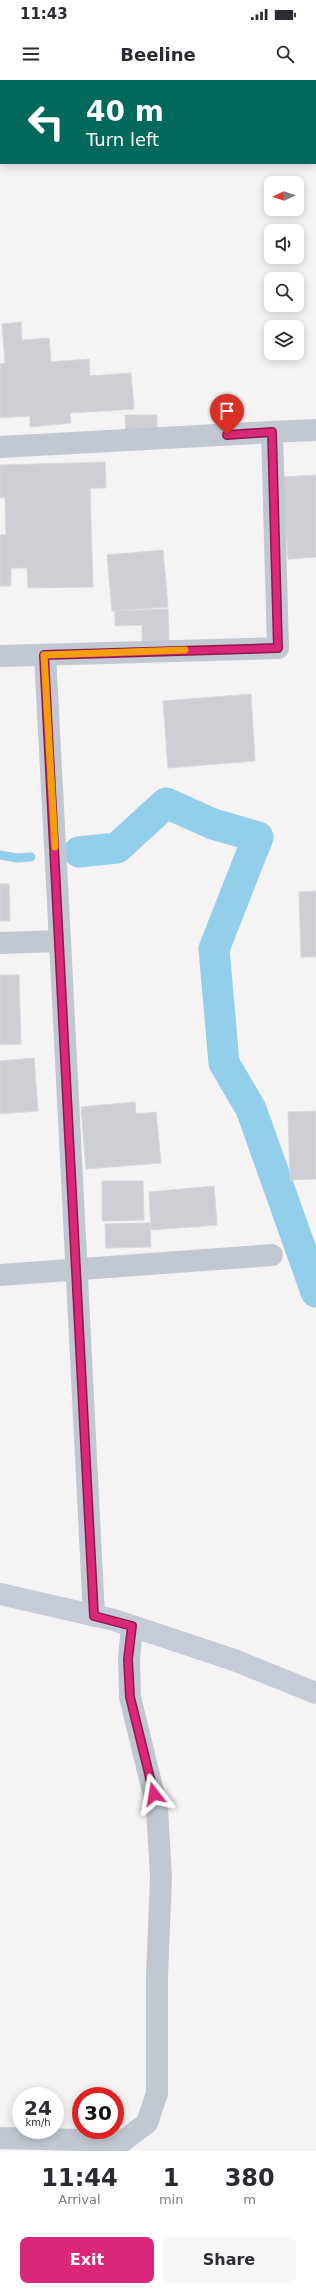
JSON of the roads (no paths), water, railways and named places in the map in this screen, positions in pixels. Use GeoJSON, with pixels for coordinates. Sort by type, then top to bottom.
{"type":"FeatureCollection","features":[{"type":"Feature","properties":{"kind":"main road"},"geometry":{"type":"LineString","coordinates":[[0,1594],[132,1626],[234,1660],[316,1693]]}},
{"type":"Feature","properties":{"kind":"street"},"geometry":{"type":"LineString","coordinates":[[0,447],[316,430]]}},
{"type":"Feature","properties":{"kind":"street"},"geometry":{"type":"LineString","coordinates":[[0,656],[278,648],[272,432]]}},
{"type":"Feature","properties":{"kind":"street"},"geometry":{"type":"LineString","coordinates":[[44,655],[94,1616]]}},
{"type":"Feature","properties":{"kind":"street"},"geometry":{"type":"LineString","coordinates":[[0,943],[60,941]]}},
{"type":"Feature","properties":{"kind":"street"},"geometry":{"type":"LineString","coordinates":[[0,1275],[272,1255]]}},
{"type":"Feature","properties":{"kind":"street"},"geometry":{"type":"LineString","coordinates":[[0,2138],[123,2140],[147,2123],[157,2093],[157,1976],[161,1870],[157,1808],[130,1697],[128,1659],[132,1626]]}},
{"type":"Feature","properties":{"kind":"waterway"},"geometry":{"type":"LineString","coordinates":[[79,852],[117,848],[166,803],[213,824],[258,837],[214,949],[224,1063],[251,1109],[316,1292]]}},
{"type":"Feature","properties":{"kind":"waterway"},"geometry":{"type":"LineString","coordinates":[[0,855],[17,858],[31,857]]}}]}
